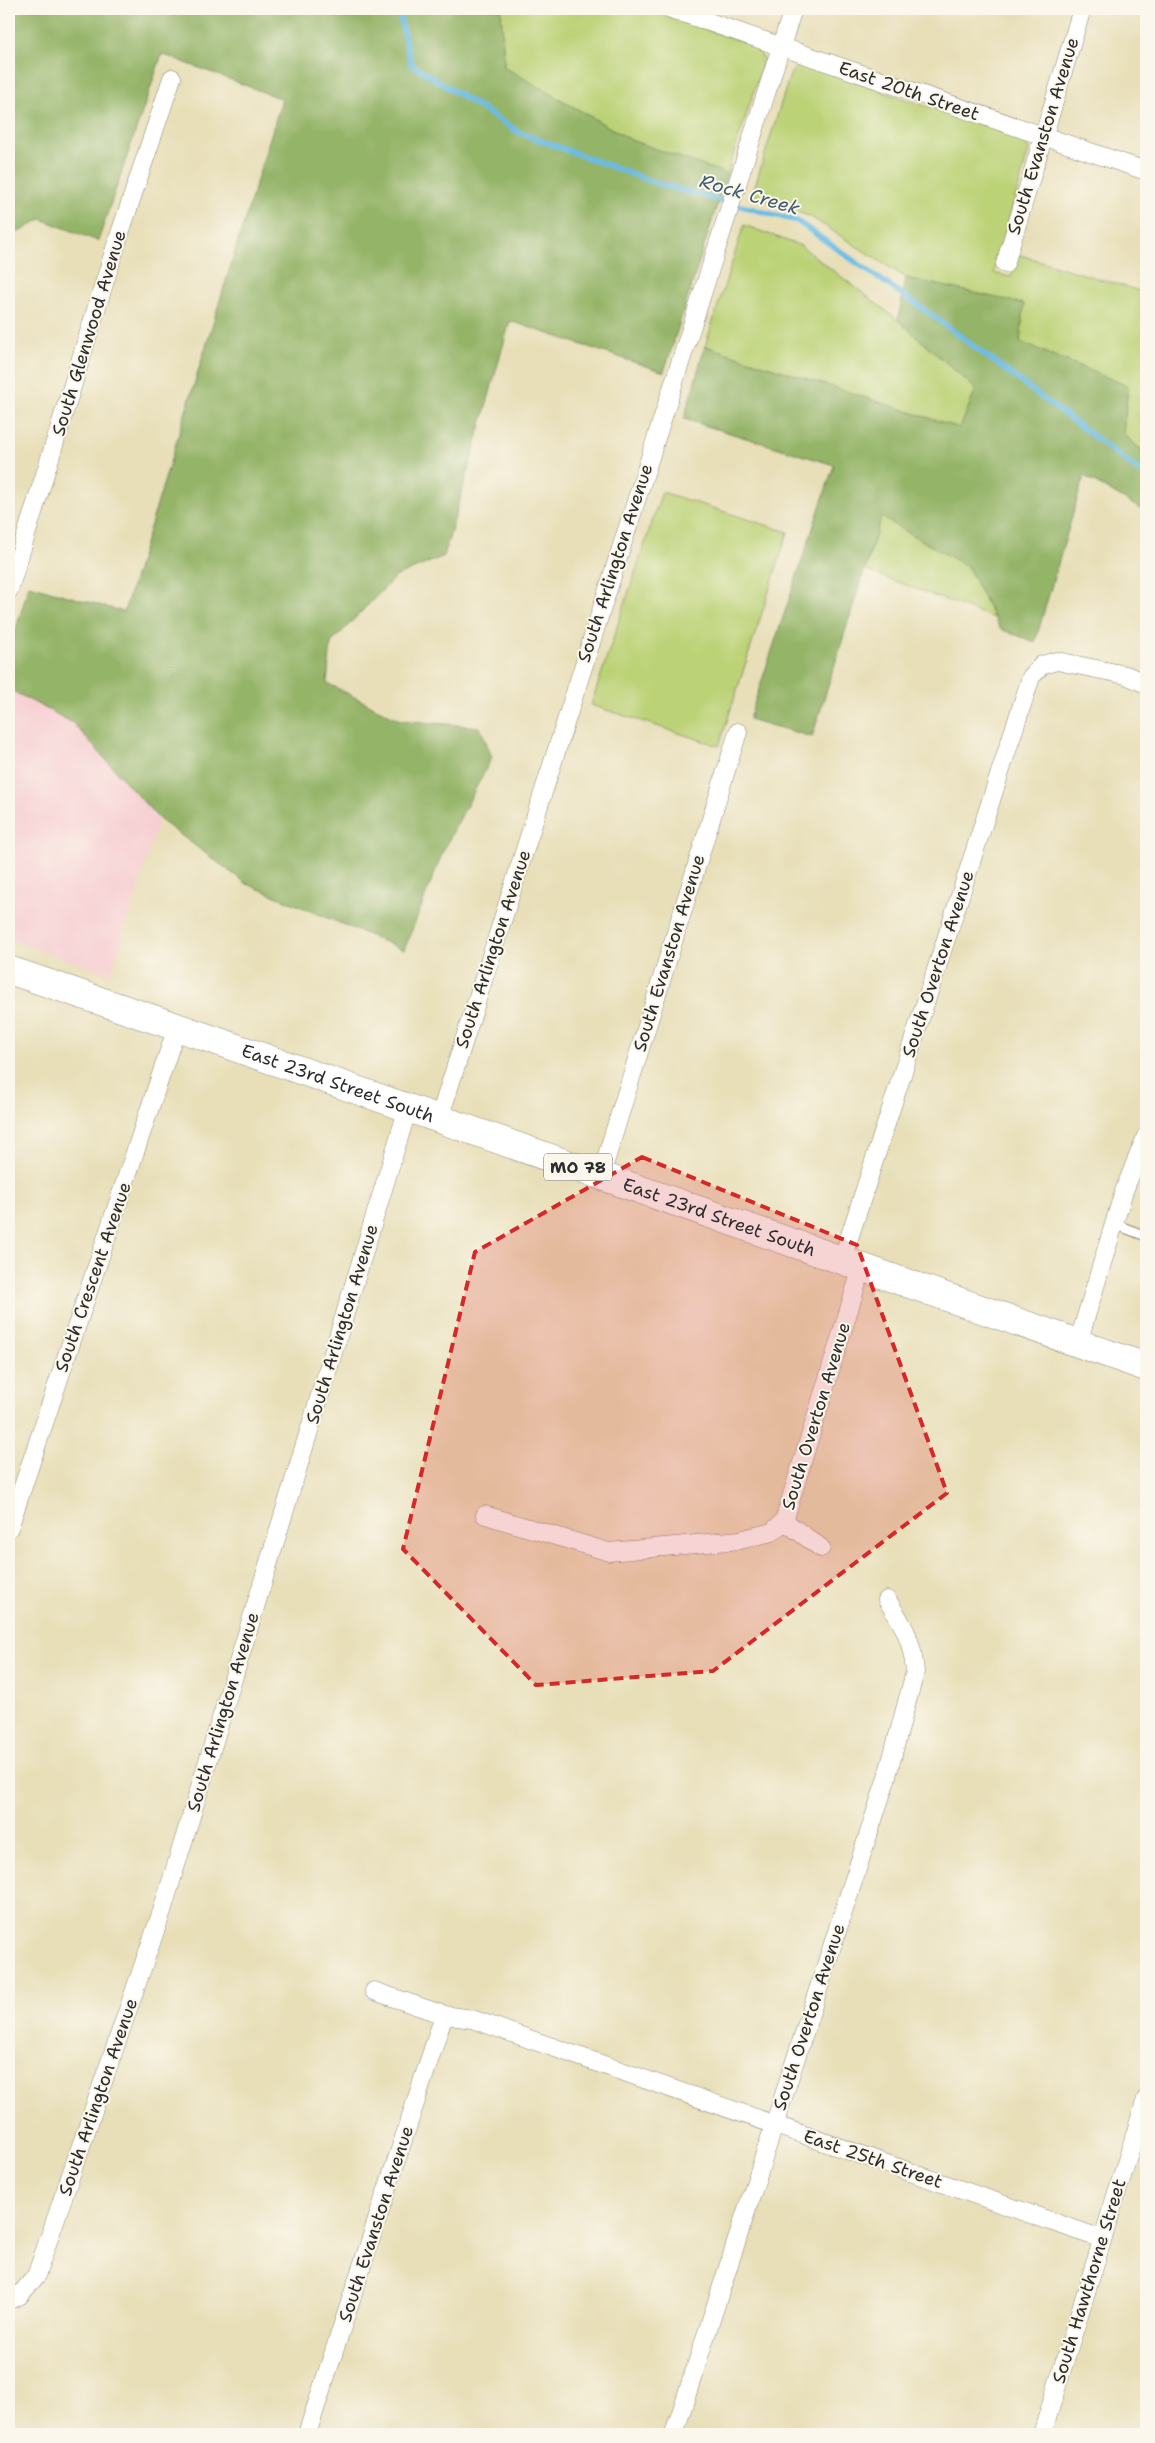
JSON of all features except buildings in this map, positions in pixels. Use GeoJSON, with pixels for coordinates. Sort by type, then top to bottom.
{"type":"FeatureCollection","features":[{"type":"Feature","properties":{"kind":"main road","name":"East 23rd Street South"},"geometry":{"type":"LineString","coordinates":[[9,970],[177,1026],[1146,1367]]}},
{"type":"Feature","properties":{"kind":"street","name":"East 20th Street"},"geometry":{"type":"LineString","coordinates":[[672,9],[1146,172]]}},
{"type":"Feature","properties":{"kind":"street","name":"South Arlington Avenue"},"geometry":{"type":"LineString","coordinates":[[439,1119],[717,241],[793,9]]}},
{"type":"Feature","properties":{"kind":"street","name":"South Evanston Avenue"},"geometry":{"type":"LineString","coordinates":[[1004,264],[1082,9]]}},
{"type":"Feature","properties":{"kind":"street","name":"South Glenwood Avenue"},"geometry":{"type":"LineString","coordinates":[[9,590],[117,242],[172,78]]}},
{"type":"Feature","properties":{"kind":"street","name":"South Overton Avenue"},"geometry":{"type":"LineString","coordinates":[[821,1548],[784,1521],[852,1264],[1031,677],[1042,665],[1057,660],[1126,675],[1146,684]]}},
{"type":"Feature","properties":{"kind":"street","name":"South Evanston Avenue"},"geometry":{"type":"LineString","coordinates":[[601,1175],[738,732]]}},
{"type":"Feature","properties":{"kind":"street","name":"South Crescent Avenue"},"geometry":{"type":"LineString","coordinates":[[9,1528],[177,1026]]}},
{"type":"Feature","properties":{"kind":"street","name":"South Arlington Avenue"},"geometry":{"type":"LineString","coordinates":[[9,2300],[20,2296],[36,2276],[162,1911],[408,1108]]}},
{"type":"Feature","properties":{"kind":"street"},"geometry":{"type":"LineString","coordinates":[[1078,1343],[1124,1191],[1146,1136]]}},
{"type":"Feature","properties":{"kind":"street"},"geometry":{"type":"LineString","coordinates":[[485,1515],[609,1552],[740,1540],[772,1532],[784,1521]]}},
{"type":"Feature","properties":{"kind":"street","name":"South Overton Avenue"},"geometry":{"type":"LineString","coordinates":[[674,2434],[886,1780],[914,1672],[913,1656],[905,1627],[887,1600]]}},
{"type":"Feature","properties":{"kind":"street","name":"East 25th Street"},"geometry":{"type":"LineString","coordinates":[[374,1991],[444,2015],[472,2019],[1102,2239]]}},
{"type":"Feature","properties":{"kind":"street","name":"South Evanston Avenue"},"geometry":{"type":"LineString","coordinates":[[307,2434],[444,2015]]}},
{"type":"Feature","properties":{"kind":"street","name":"South Hawthorne Street"},"geometry":{"type":"LineString","coordinates":[[1042,2434],[1146,2100]]}},
{"type":"Feature","properties":{"kind":"lane"},"geometry":{"type":"LineString","coordinates":[[1114,1224],[1146,1236]]}},
{"type":"Feature","properties":{"kind":"highlighted area"},"geometry":{"type":"Polygon","coordinates":[[[642,1157],[857,1245],[947,1493],[713,1671],[536,1685],[403,1549],[475,1252],[642,1157]]]}},
{"type":"Feature","properties":{"kind":"shaded area"},"geometry":{"type":"Polygon","coordinates":[[[9,689],[73,723],[159,819],[111,974],[9,940],[9,689]]]}},
{"type":"Feature","properties":{"kind":"green space"},"geometry":{"type":"Polygon","coordinates":[[[9,9],[501,9],[504,67],[633,141],[727,174],[664,372],[510,321],[444,556],[395,577],[331,643],[327,683],[400,720],[480,727],[492,757],[444,849],[404,950],[247,884],[159,819],[73,723],[9,689],[9,653],[29,585],[124,612],[282,99],[162,54],[98,241],[41,219],[9,238],[9,9]]]}},
{"type":"Feature","properties":{"kind":"green space"},"geometry":{"type":"Polygon","coordinates":[[[501,9],[645,9],[755,46],[764,60],[727,174],[633,141],[504,67],[501,9]]]}},
{"type":"Feature","properties":{"kind":"green space"},"geometry":{"type":"Polygon","coordinates":[[[796,66],[813,68],[1023,139],[1029,150],[994,273],[1011,277],[1017,254],[1146,293],[1146,454],[1123,434],[1128,386],[1020,342],[1024,304],[906,278],[811,217],[752,195],[790,75],[796,66]]]}},
{"type":"Feature","properties":{"kind":"green space"},"geometry":{"type":"Polygon","coordinates":[[[744,225],[801,246],[898,320],[976,389],[960,428],[705,346],[744,225]]]}},
{"type":"Feature","properties":{"kind":"green space"},"geometry":{"type":"Polygon","coordinates":[[[906,278],[1024,304],[1020,342],[1128,386],[1123,434],[1146,454],[1146,512],[1084,476],[1035,642],[1000,629],[968,567],[881,517],[812,737],[749,719],[834,465],[684,419],[705,346],[960,428],[976,389],[898,320],[906,278]]]}},
{"type":"Feature","properties":{"kind":"green space"},"geometry":{"type":"Polygon","coordinates":[[[662,492],[788,532],[719,746],[591,705],[662,492]]]}},
{"type":"Feature","properties":{"kind":"green space"},"geometry":{"type":"Polygon","coordinates":[[[881,517],[968,567],[994,618],[865,570],[881,517]]]}},
{"type":"Feature","properties":{"kind":"waterway","name":"Rock Creek"},"geometry":{"type":"LineString","coordinates":[[398,9],[411,64],[520,133],[659,184],[797,221],[936,318],[1146,476]]}}]}
